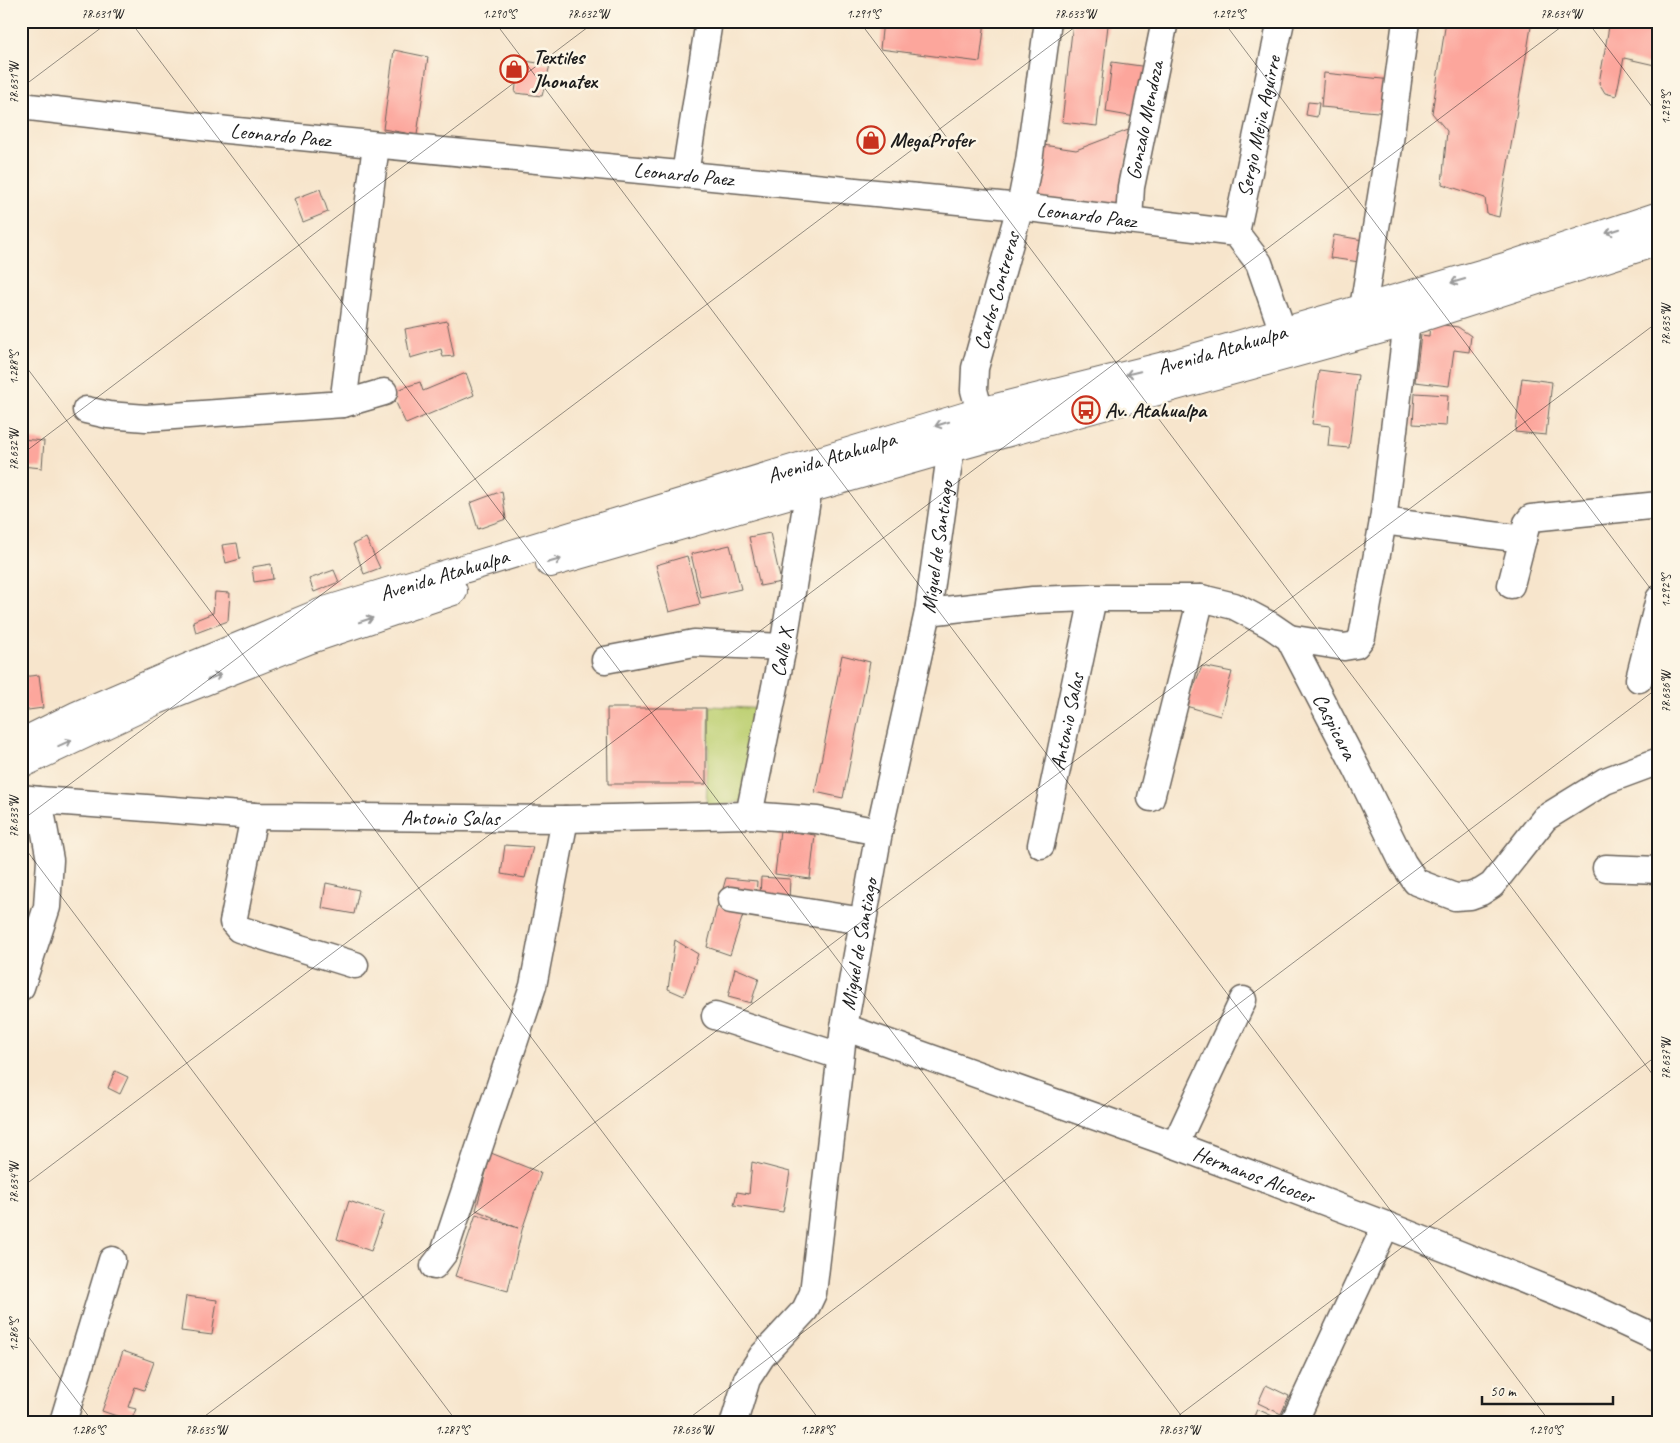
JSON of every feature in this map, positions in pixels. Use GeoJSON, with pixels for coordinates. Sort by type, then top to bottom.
{"type":"FeatureCollection","features":[{"type":"Feature","properties":{"kind":"highway","name":"Avenida Atahualpa"},"geometry":{"type":"LineString","coordinates":[[21,742],[78,715],[325,610],[980,412],[1180,362],[1505,267],[1659,216]]}},
{"type":"Feature","properties":{"kind":"highway","name":"Avenida Atahualpa"},"geometry":{"type":"LineString","coordinates":[[21,764],[157,700],[308,640],[463,588],[809,488],[1406,322],[1659,241]]}},
{"type":"Feature","properties":{"kind":"street"},"geometry":{"type":"LineString","coordinates":[[685,174],[709,21]]}},
{"type":"Feature","properties":{"kind":"street","name":"Carlos Contreras"},"geometry":{"type":"LineString","coordinates":[[980,412],[974,390],[975,368],[1020,207],[1029,161],[1048,21]]}},
{"type":"Feature","properties":{"kind":"street","name":"Gonzalo Mendoza"},"geometry":{"type":"LineString","coordinates":[[1129,220],[1131,187],[1165,21]]}},
{"type":"Feature","properties":{"kind":"street","name":"Sergio Mejia Aguirre"},"geometry":{"type":"LineString","coordinates":[[1236,233],[1281,21]]}},
{"type":"Feature","properties":{"kind":"street"},"geometry":{"type":"LineString","coordinates":[[1362,308],[1390,141],[1406,21]]}},
{"type":"Feature","properties":{"kind":"street","name":"Leonardo Paez"},"geometry":{"type":"LineString","coordinates":[[21,106],[177,125],[1020,207],[1236,233]]}},
{"type":"Feature","properties":{"kind":"street"},"geometry":{"type":"LineString","coordinates":[[342,404],[376,145]]}},
{"type":"Feature","properties":{"kind":"street"},"geometry":{"type":"LineString","coordinates":[[1236,233],[1259,263],[1283,332]]}},
{"type":"Feature","properties":{"kind":"street"},"geometry":{"type":"LineString","coordinates":[[1289,638],[1344,647],[1356,645],[1362,637],[1383,521],[1406,322]]}},
{"type":"Feature","properties":{"kind":"street"},"geometry":{"type":"LineString","coordinates":[[86,410],[108,415],[146,418],[342,404],[384,392]]}},
{"type":"Feature","properties":{"kind":"street","name":"Miguel de Santiago"},"geometry":{"type":"LineString","coordinates":[[734,1422],[746,1379],[762,1356],[805,1310],[812,1293],[844,1027],[879,832],[928,612],[951,448]]}},
{"type":"Feature","properties":{"kind":"street","name":"Calle X"},"geometry":{"type":"LineString","coordinates":[[749,815],[783,648],[809,488]]}},
{"type":"Feature","properties":{"kind":"street"},"geometry":{"type":"LineString","coordinates":[[1511,585],[1527,523],[1531,518],[1659,505]]}},
{"type":"Feature","properties":{"kind":"street"},"geometry":{"type":"LineString","coordinates":[[1383,521],[1523,539]]}},
{"type":"Feature","properties":{"kind":"street","name":"Antonio Salas"},"geometry":{"type":"LineString","coordinates":[[1041,844],[1093,598]]}},
{"type":"Feature","properties":{"kind":"street"},"geometry":{"type":"LineString","coordinates":[[1150,798],[1200,598]]}},
{"type":"Feature","properties":{"kind":"street","name":"Caspicara"},"geometry":{"type":"LineString","coordinates":[[928,612],[1033,600],[1200,598],[1234,606],[1270,625],[1289,638],[1403,863],[1416,882],[1455,897],[1470,896],[1492,885],[1546,818],[1605,782],[1659,761]]}},
{"type":"Feature","properties":{"kind":"street"},"geometry":{"type":"LineString","coordinates":[[1639,679],[1659,599]]}},
{"type":"Feature","properties":{"kind":"street"},"geometry":{"type":"LineString","coordinates":[[605,660],[694,643],[783,648]]}},
{"type":"Feature","properties":{"kind":"street"},"geometry":{"type":"LineString","coordinates":[[21,987],[47,907],[50,860],[30,799]]}},
{"type":"Feature","properties":{"kind":"street","name":"Antonio Salas"},"geometry":{"type":"LineString","coordinates":[[30,799],[254,816],[566,819],[749,815],[817,820],[879,832]]}},
{"type":"Feature","properties":{"kind":"street"},"geometry":{"type":"LineString","coordinates":[[254,816],[233,922],[236,927],[239,930],[355,965]]}},
{"type":"Feature","properties":{"kind":"street"},"geometry":{"type":"LineString","coordinates":[[434,1266],[444,1253],[533,986],[566,819]]}},
{"type":"Feature","properties":{"kind":"street"},"geometry":{"type":"LineString","coordinates":[[1606,868],[1659,870]]}},
{"type":"Feature","properties":{"kind":"street"},"geometry":{"type":"LineString","coordinates":[[731,900],[863,921]]}},
{"type":"Feature","properties":{"kind":"street"},"geometry":{"type":"LineString","coordinates":[[1175,1145],[1243,1000]]}},
{"type":"Feature","properties":{"kind":"street"},"geometry":{"type":"LineString","coordinates":[[715,1016],[840,1056]]}},
{"type":"Feature","properties":{"kind":"street","name":"Hermanos Alcocer"},"geometry":{"type":"LineString","coordinates":[[844,1027],[1175,1145],[1386,1225],[1582,1303],[1659,1339]]}},
{"type":"Feature","properties":{"kind":"street"},"geometry":{"type":"LineString","coordinates":[[1294,1422],[1386,1225]]}},
{"type":"Feature","properties":{"kind":"street"},"geometry":{"type":"LineString","coordinates":[[63,1422],[112,1260]]}},
{"type":"Feature","properties":{"kind":"green space"},"geometry":{"type":"Polygon","coordinates":[[[710,706],[766,709],[744,801],[706,808],[710,706]]]}},
{"type":"Feature","properties":{"kind":"building"},"geometry":{"type":"Polygon","coordinates":[[[883,21],[985,21],[980,62],[880,49],[883,21]]]}},
{"type":"Feature","properties":{"kind":"building"},"geometry":{"type":"Polygon","coordinates":[[[1446,21],[1532,21],[1499,217],[1487,214],[1485,198],[1442,184],[1447,131],[1432,113],[1446,21]]]}},
{"type":"Feature","properties":{"kind":"building"},"geometry":{"type":"Polygon","coordinates":[[[1610,21],[1659,21],[1659,66],[1624,58],[1616,96],[1605,93],[1599,83],[1610,21]]]}},
{"type":"Feature","properties":{"kind":"building"},"geometry":{"type":"Polygon","coordinates":[[[1073,22],[1108,25],[1097,126],[1062,122],[1073,22]]]}},
{"type":"Feature","properties":{"kind":"building"},"geometry":{"type":"Polygon","coordinates":[[[394,50],[428,57],[417,135],[383,129],[394,50]]]}},
{"type":"Feature","properties":{"kind":"building"},"geometry":{"type":"Polygon","coordinates":[[[519,60],[550,65],[542,96],[515,93],[519,60]]]}},
{"type":"Feature","properties":{"kind":"building"},"geometry":{"type":"Polygon","coordinates":[[[1112,62],[1148,67],[1141,118],[1106,112],[1112,62]]]}},
{"type":"Feature","properties":{"kind":"building"},"geometry":{"type":"Polygon","coordinates":[[[1324,73],[1392,80],[1389,113],[1321,107],[1324,73]]]}},
{"type":"Feature","properties":{"kind":"building"},"geometry":{"type":"Polygon","coordinates":[[[1308,102],[1319,103],[1317,117],[1306,115],[1308,102]]]}},
{"type":"Feature","properties":{"kind":"building"},"geometry":{"type":"Polygon","coordinates":[[[1131,129],[1118,210],[1035,197],[1043,145],[1076,150],[1131,129]]]}},
{"type":"Feature","properties":{"kind":"building"},"geometry":{"type":"Polygon","coordinates":[[[320,189],[328,212],[303,222],[294,199],[320,189]]]}},
{"type":"Feature","properties":{"kind":"building"},"geometry":{"type":"Polygon","coordinates":[[[1334,235],[1363,240],[1360,262],[1330,258],[1334,235]]]}},
{"type":"Feature","properties":{"kind":"building"},"geometry":{"type":"Polygon","coordinates":[[[447,321],[454,356],[443,357],[441,349],[410,358],[405,329],[447,321]]]}},
{"type":"Feature","properties":{"kind":"building"},"geometry":{"type":"Polygon","coordinates":[[[1430,323],[1458,327],[1471,336],[1469,352],[1454,350],[1449,386],[1415,382],[1421,335],[1429,336],[1430,323]]]}},
{"type":"Feature","properties":{"kind":"building"},"geometry":{"type":"Polygon","coordinates":[[[1319,370],[1358,375],[1349,448],[1328,446],[1330,426],[1312,424],[1319,370]]]}},
{"type":"Feature","properties":{"kind":"building"},"geometry":{"type":"Polygon","coordinates":[[[466,373],[474,395],[406,424],[391,392],[420,382],[423,391],[466,373]]]}},
{"type":"Feature","properties":{"kind":"building"},"geometry":{"type":"Polygon","coordinates":[[[1522,378],[1552,382],[1546,435],[1515,432],[1522,378]]]}},
{"type":"Feature","properties":{"kind":"building"},"geometry":{"type":"Polygon","coordinates":[[[1415,393],[1448,395],[1446,426],[1413,424],[1415,393]]]}},
{"type":"Feature","properties":{"kind":"building"},"geometry":{"type":"Polygon","coordinates":[[[21,439],[44,441],[42,468],[21,466],[21,439]]]}},
{"type":"Feature","properties":{"kind":"building"},"geometry":{"type":"Polygon","coordinates":[[[502,491],[506,519],[478,529],[470,503],[502,491]]]}},
{"type":"Feature","properties":{"kind":"building"},"geometry":{"type":"Polygon","coordinates":[[[770,533],[781,582],[760,586],[749,537],[770,533]]]}},
{"type":"Feature","properties":{"kind":"building"},"geometry":{"type":"Polygon","coordinates":[[[366,538],[380,568],[364,574],[353,544],[366,538]]]}},
{"type":"Feature","properties":{"kind":"building"},"geometry":{"type":"Polygon","coordinates":[[[237,543],[240,559],[226,563],[222,545],[237,543]]]}},
{"type":"Feature","properties":{"kind":"building"},"geometry":{"type":"Polygon","coordinates":[[[730,545],[741,589],[701,598],[691,554],[730,545]]]}},
{"type":"Feature","properties":{"kind":"building"},"geometry":{"type":"Polygon","coordinates":[[[687,556],[700,604],[669,612],[656,565],[687,556]]]}},
{"type":"Feature","properties":{"kind":"building"},"geometry":{"type":"Polygon","coordinates":[[[271,564],[273,579],[254,582],[252,567],[271,564]]]}},
{"type":"Feature","properties":{"kind":"building"},"geometry":{"type":"Polygon","coordinates":[[[334,570],[339,582],[314,592],[309,579],[334,570]]]}},
{"type":"Feature","properties":{"kind":"building"},"geometry":{"type":"Polygon","coordinates":[[[215,592],[230,593],[228,621],[196,633],[193,621],[213,613],[215,592]]]}},
{"type":"Feature","properties":{"kind":"building"},"geometry":{"type":"Polygon","coordinates":[[[842,655],[870,662],[843,798],[815,792],[842,655]]]}},
{"type":"Feature","properties":{"kind":"building"},"geometry":{"type":"Polygon","coordinates":[[[1202,666],[1232,672],[1220,716],[1186,706],[1202,666]]]}},
{"type":"Feature","properties":{"kind":"building"},"geometry":{"type":"Polygon","coordinates":[[[39,675],[43,708],[21,711],[21,677],[39,675]]]}},
{"type":"Feature","properties":{"kind":"building"},"geometry":{"type":"Polygon","coordinates":[[[607,708],[706,708],[706,784],[608,784],[607,708]]]}},
{"type":"Feature","properties":{"kind":"building"},"geometry":{"type":"Polygon","coordinates":[[[780,830],[815,835],[810,879],[775,874],[780,830]]]}},
{"type":"Feature","properties":{"kind":"building"},"geometry":{"type":"Polygon","coordinates":[[[505,845],[533,847],[525,878],[501,874],[505,845]]]}},
{"type":"Feature","properties":{"kind":"building"},"geometry":{"type":"Polygon","coordinates":[[[761,877],[790,879],[789,901],[760,897],[761,877]]]}},
{"type":"Feature","properties":{"kind":"building"},"geometry":{"type":"Polygon","coordinates":[[[726,878],[757,881],[756,896],[722,892],[726,878]]]}},
{"type":"Feature","properties":{"kind":"building"},"geometry":{"type":"Polygon","coordinates":[[[326,883],[359,890],[354,914],[322,908],[326,883]]]}},
{"type":"Feature","properties":{"kind":"building"},"geometry":{"type":"Polygon","coordinates":[[[717,906],[744,912],[730,955],[707,947],[717,906]]]}},
{"type":"Feature","properties":{"kind":"building"},"geometry":{"type":"Polygon","coordinates":[[[675,940],[698,954],[684,996],[668,989],[675,940]]]}},
{"type":"Feature","properties":{"kind":"building"},"geometry":{"type":"Polygon","coordinates":[[[735,968],[759,978],[751,1003],[728,997],[735,968]]]}},
{"type":"Feature","properties":{"kind":"building"},"geometry":{"type":"Polygon","coordinates":[[[115,1071],[128,1077],[120,1094],[108,1088],[115,1071]]]}},
{"type":"Feature","properties":{"kind":"building"},"geometry":{"type":"Polygon","coordinates":[[[491,1153],[541,1173],[522,1230],[508,1291],[455,1276],[476,1214],[518,1228],[476,1210],[491,1153]]]}},
{"type":"Feature","properties":{"kind":"building"},"geometry":{"type":"Polygon","coordinates":[[[752,1162],[790,1172],[783,1212],[734,1205],[737,1192],[749,1194],[752,1162]]]}},
{"type":"Feature","properties":{"kind":"building"},"geometry":{"type":"Polygon","coordinates":[[[349,1201],[384,1213],[371,1251],[337,1239],[349,1201]]]}},
{"type":"Feature","properties":{"kind":"building"},"geometry":{"type":"Polygon","coordinates":[[[186,1296],[217,1300],[212,1335],[181,1331],[186,1296]]]}},
{"type":"Feature","properties":{"kind":"building"},"geometry":{"type":"Polygon","coordinates":[[[123,1351],[154,1362],[144,1390],[135,1387],[128,1407],[136,1409],[131,1421],[102,1411],[123,1351]]]}},
{"type":"Feature","properties":{"kind":"building"},"geometry":{"type":"Polygon","coordinates":[[[1266,1385],[1289,1396],[1281,1414],[1258,1403],[1266,1385]]]}},
{"type":"Feature","properties":{"kind":"building"},"geometry":{"type":"Polygon","coordinates":[[[1257,1409],[1279,1419],[1277,1422],[1252,1422],[1257,1409]]]}},
{"type":"Feature","properties":{"kind":"place","name":"Textiles Jhonatex"},"geometry":{"type":"Point","coordinates":[514,69]}},
{"type":"Feature","properties":{"kind":"place","name":"MegaProfer"},"geometry":{"type":"Point","coordinates":[871,140]}},
{"type":"Feature","properties":{"kind":"place","name":"Av. Atahualpa"},"geometry":{"type":"Point","coordinates":[1086,410]}}]}
